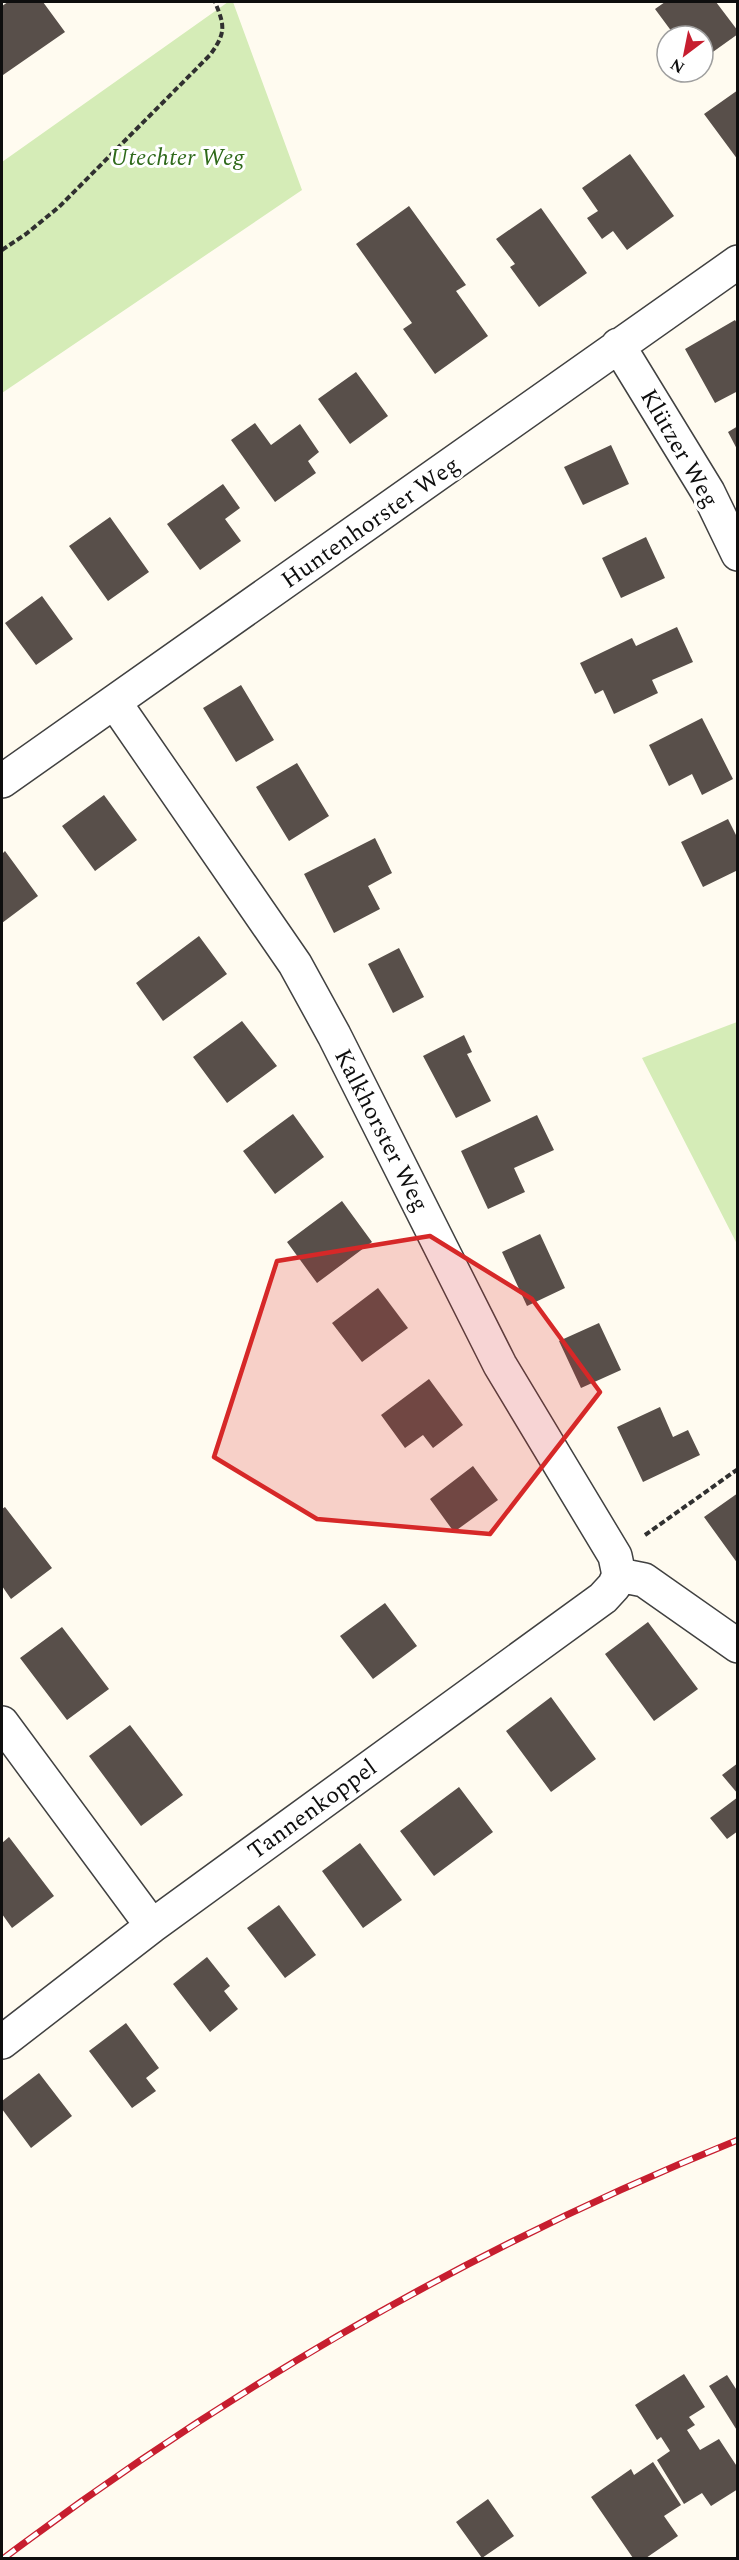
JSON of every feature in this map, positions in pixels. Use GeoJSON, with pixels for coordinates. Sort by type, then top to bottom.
{"type":"FeatureCollection","features":[{"type":"Feature","properties":{"kind":"street","name":"Huntenhorster Weg"},"geometry":{"type":"LineString","coordinates":[[2,781],[738,262]]}},
{"type":"Feature","properties":{"kind":"street","name":"Klützer Weg"},"geometry":{"type":"LineString","coordinates":[[618,345],[708,492],[738,554]]}},
{"type":"Feature","properties":{"kind":"street","name":"Kalkhorster Weg"},"geometry":{"type":"LineString","coordinates":[[115,702],[295,964],[334,1035],[500,1365],[617,1565]]}},
{"type":"Feature","properties":{"kind":"street"},"geometry":{"type":"LineString","coordinates":[[617,1565],[644,1580],[738,1646]]}},
{"type":"Feature","properties":{"kind":"street","name":"Tannenkoppel"},"geometry":{"type":"LineString","coordinates":[[2,2042],[152,1926],[603,1598],[614,1586],[617,1565]]}},
{"type":"Feature","properties":{"kind":"street"},"geometry":{"type":"LineString","coordinates":[[2,1723],[152,1926]]}},
{"type":"Feature","properties":{"kind":"path"},"geometry":{"type":"LineString","coordinates":[[2,250],[59,207],[210,55],[222,33],[223,21],[215,2]]}},
{"type":"Feature","properties":{"kind":"path"},"geometry":{"type":"LineString","coordinates":[[617,1565],[738,1469]]}},
{"type":"Feature","properties":{"kind":"highlighted area"},"geometry":{"type":"Polygon","coordinates":[[[430,1236],[532,1299],[600,1392],[490,1534],[317,1519],[214,1457],[277,1261],[430,1236]]]}},
{"type":"Feature","properties":{"kind":"green space","name":"Utechter Weg"},"geometry":{"type":"Polygon","coordinates":[[[228,2],[233,2],[302,190],[2,393],[2,162],[228,2]]]}},
{"type":"Feature","properties":{"kind":"green space"},"geometry":{"type":"Polygon","coordinates":[[[738,1022],[737,1244],[642,1058],[738,1022]]]}},
{"type":"Feature","properties":{"kind":"building"},"geometry":{"type":"Polygon","coordinates":[[[8,2],[43,2],[65,32],[3,75],[2,6],[8,2]]]}},
{"type":"Feature","properties":{"kind":"building"},"geometry":{"type":"Polygon","coordinates":[[[665,2],[716,2],[738,34],[715,50],[715,24],[666,24],[655,9],[665,2]]]}},
{"type":"Feature","properties":{"kind":"building"},"geometry":{"type":"Polygon","coordinates":[[[738,90],[738,160],[704,114],[738,90]]]}},
{"type":"Feature","properties":{"kind":"building"},"geometry":{"type":"Polygon","coordinates":[[[630,154],[674,216],[627,250],[613,231],[602,239],[587,218],[598,211],[582,188],[630,154]]]}},
{"type":"Feature","properties":{"kind":"building"},"geometry":{"type":"Polygon","coordinates":[[[409,206],[466,285],[456,291],[488,336],[435,374],[403,329],[412,323],[356,244],[409,206]]]}},
{"type":"Feature","properties":{"kind":"building"},"geometry":{"type":"Polygon","coordinates":[[[541,208],[587,273],[539,307],[510,267],[515,264],[496,239],[541,208]]]}},
{"type":"Feature","properties":{"kind":"building"},"geometry":{"type":"Polygon","coordinates":[[[735,320],[738,325],[738,391],[715,403],[685,349],[735,320]]]}},
{"type":"Feature","properties":{"kind":"building"},"geometry":{"type":"Polygon","coordinates":[[[356,372],[388,416],[350,444],[318,399],[356,372]]]}},
{"type":"Feature","properties":{"kind":"building"},"geometry":{"type":"Polygon","coordinates":[[[255,423],[271,445],[300,424],[319,452],[308,461],[316,473],[275,502],[231,440],[255,423]]]}},
{"type":"Feature","properties":{"kind":"building"},"geometry":{"type":"Polygon","coordinates":[[[738,426],[738,451],[728,432],[738,426]]]}},
{"type":"Feature","properties":{"kind":"building"},"geometry":{"type":"Polygon","coordinates":[[[611,445],[629,484],[583,505],[564,467],[611,445]]]}},
{"type":"Feature","properties":{"kind":"building"},"geometry":{"type":"Polygon","coordinates":[[[223,484],[240,508],[225,519],[241,541],[200,570],[167,524],[223,484]]]}},
{"type":"Feature","properties":{"kind":"building"},"geometry":{"type":"Polygon","coordinates":[[[110,517],[149,572],[108,601],[69,546],[110,517]]]}},
{"type":"Feature","properties":{"kind":"building"},"geometry":{"type":"Polygon","coordinates":[[[646,537],[665,578],[621,598],[602,558],[646,537]]]}},
{"type":"Feature","properties":{"kind":"building"},"geometry":{"type":"Polygon","coordinates":[[[42,596],[73,639],[36,665],[5,623],[42,596]]]}},
{"type":"Feature","properties":{"kind":"building"},"geometry":{"type":"Polygon","coordinates":[[[677,627],[693,662],[652,680],[658,693],[614,714],[603,690],[595,694],[580,663],[632,638],[636,646],[677,627]]]}},
{"type":"Feature","properties":{"kind":"building"},"geometry":{"type":"Polygon","coordinates":[[[241,685],[274,740],[236,762],[203,708],[241,685]]]}},
{"type":"Feature","properties":{"kind":"building"},"geometry":{"type":"Polygon","coordinates":[[[702,718],[733,779],[702,795],[692,774],[669,786],[649,745],[702,718]]]}},
{"type":"Feature","properties":{"kind":"building"},"geometry":{"type":"Polygon","coordinates":[[[297,763],[329,816],[289,841],[256,787],[297,763]]]}},
{"type":"Feature","properties":{"kind":"building"},"geometry":{"type":"Polygon","coordinates":[[[104,795],[137,840],[95,871],[62,826],[104,795]]]}},
{"type":"Feature","properties":{"kind":"building"},"geometry":{"type":"Polygon","coordinates":[[[728,819],[738,839],[738,870],[703,887],[681,842],[728,819]]]}},
{"type":"Feature","properties":{"kind":"building"},"geometry":{"type":"Polygon","coordinates":[[[375,838],[392,873],[368,886],[380,909],[334,933],[304,874],[375,838]]]}},
{"type":"Feature","properties":{"kind":"building"},"geometry":{"type":"Polygon","coordinates":[[[5,851],[38,896],[2,923],[2,854],[5,851]]]}},
{"type":"Feature","properties":{"kind":"building"},"geometry":{"type":"Polygon","coordinates":[[[199,936],[227,974],[163,1021],[136,983],[199,936]]]}},
{"type":"Feature","properties":{"kind":"building"},"geometry":{"type":"Polygon","coordinates":[[[399,948],[424,997],[393,1013],[368,964],[399,948]]]}},
{"type":"Feature","properties":{"kind":"building"},"geometry":{"type":"Polygon","coordinates":[[[242,1021],[277,1066],[227,1103],[193,1057],[242,1021]]]}},
{"type":"Feature","properties":{"kind":"building"},"geometry":{"type":"Polygon","coordinates":[[[464,1035],[472,1052],[467,1054],[491,1101],[456,1118],[423,1056],[464,1035]]]}},
{"type":"Feature","properties":{"kind":"building"},"geometry":{"type":"Polygon","coordinates":[[[293,1114],[324,1157],[275,1194],[243,1151],[293,1114]]]}},
{"type":"Feature","properties":{"kind":"building"},"geometry":{"type":"Polygon","coordinates":[[[537,1115],[554,1150],[514,1168],[525,1192],[488,1209],[461,1151],[537,1115]]]}},
{"type":"Feature","properties":{"kind":"building"},"geometry":{"type":"Polygon","coordinates":[[[342,1201],[372,1242],[317,1283],[287,1242],[342,1201]]]}},
{"type":"Feature","properties":{"kind":"building"},"geometry":{"type":"Polygon","coordinates":[[[540,1234],[565,1288],[527,1306],[502,1252],[540,1234]]]}},
{"type":"Feature","properties":{"kind":"building"},"geometry":{"type":"Polygon","coordinates":[[[378,1288],[408,1328],[362,1362],[332,1323],[378,1288]]]}},
{"type":"Feature","properties":{"kind":"building"},"geometry":{"type":"Polygon","coordinates":[[[599,1323],[621,1370],[581,1388],[559,1341],[599,1323]]]}},
{"type":"Feature","properties":{"kind":"building"},"geometry":{"type":"Polygon","coordinates":[[[429,1379],[463,1425],[433,1448],[423,1435],[405,1448],[381,1415],[429,1379]]]}},
{"type":"Feature","properties":{"kind":"building"},"geometry":{"type":"Polygon","coordinates":[[[660,1407],[673,1437],[688,1430],[700,1455],[643,1482],[617,1427],[660,1407]]]}},
{"type":"Feature","properties":{"kind":"building"},"geometry":{"type":"Polygon","coordinates":[[[473,1466],[498,1500],[454,1532],[430,1499],[473,1466]]]}},
{"type":"Feature","properties":{"kind":"building"},"geometry":{"type":"Polygon","coordinates":[[[738,1493],[738,1564],[704,1517],[738,1493]]]}},
{"type":"Feature","properties":{"kind":"building"},"geometry":{"type":"Polygon","coordinates":[[[5,1507],[52,1568],[11,1599],[2,1586],[2,1509],[5,1507]]]}},
{"type":"Feature","properties":{"kind":"building"},"geometry":{"type":"Polygon","coordinates":[[[385,1603],[417,1646],[373,1679],[340,1636],[385,1603]]]}},
{"type":"Feature","properties":{"kind":"building"},"geometry":{"type":"Polygon","coordinates":[[[648,1622],[698,1689],[654,1721],[605,1654],[648,1622]]]}},
{"type":"Feature","properties":{"kind":"building"},"geometry":{"type":"Polygon","coordinates":[[[62,1627],[109,1689],[67,1720],[20,1658],[62,1627]]]}},
{"type":"Feature","properties":{"kind":"building"},"geometry":{"type":"Polygon","coordinates":[[[551,1697],[596,1759],[551,1792],[506,1731],[551,1697]]]}},
{"type":"Feature","properties":{"kind":"building"},"geometry":{"type":"Polygon","coordinates":[[[130,1725],[183,1795],[141,1826],[89,1756],[130,1725]]]}},
{"type":"Feature","properties":{"kind":"building"},"geometry":{"type":"Polygon","coordinates":[[[738,1763],[738,1794],[722,1775],[738,1763]]]}},
{"type":"Feature","properties":{"kind":"building"},"geometry":{"type":"Polygon","coordinates":[[[459,1787],[493,1832],[434,1876],[400,1831],[459,1787]]]}},
{"type":"Feature","properties":{"kind":"building"},"geometry":{"type":"Polygon","coordinates":[[[738,1797],[738,1831],[727,1839],[710,1818],[738,1797]]]}},
{"type":"Feature","properties":{"kind":"building"},"geometry":{"type":"Polygon","coordinates":[[[9,1837],[54,1896],[12,1928],[2,1914],[2,1843],[9,1837]]]}},
{"type":"Feature","properties":{"kind":"building"},"geometry":{"type":"Polygon","coordinates":[[[360,1843],[402,1900],[363,1928],[322,1871],[360,1843]]]}},
{"type":"Feature","properties":{"kind":"building"},"geometry":{"type":"Polygon","coordinates":[[[279,1905],[316,1955],[285,1978],[247,1928],[279,1905]]]}},
{"type":"Feature","properties":{"kind":"building"},"geometry":{"type":"Polygon","coordinates":[[[207,1957],[230,1986],[224,1991],[238,2009],[210,2032],[173,1984],[207,1957]]]}},
{"type":"Feature","properties":{"kind":"building"},"geometry":{"type":"Polygon","coordinates":[[[126,2023],[159,2068],[146,2078],[156,2091],[132,2108],[89,2051],[126,2023]]]}},
{"type":"Feature","properties":{"kind":"building"},"geometry":{"type":"Polygon","coordinates":[[[39,2073],[72,2116],[31,2148],[2,2109],[2,2101],[39,2073]]]}},
{"type":"Feature","properties":{"kind":"building"},"geometry":{"type":"Polygon","coordinates":[[[684,2374],[705,2407],[689,2417],[695,2425],[687,2430],[700,2450],[719,2439],[738,2468],[738,2489],[711,2506],[702,2493],[684,2504],[657,2460],[670,2451],[661,2437],[657,2440],[635,2405],[684,2374]]]}},
{"type":"Feature","properties":{"kind":"building"},"geometry":{"type":"Polygon","coordinates":[[[727,2375],[738,2392],[738,2432],[709,2386],[727,2375]]]}},
{"type":"Feature","properties":{"kind":"building"},"geometry":{"type":"Polygon","coordinates":[[[653,2462],[681,2505],[664,2516],[678,2536],[646,2558],[633,2558],[591,2497],[631,2469],[634,2475],[653,2462]]]}},
{"type":"Feature","properties":{"kind":"building"},"geometry":{"type":"Polygon","coordinates":[[[488,2499],[514,2536],[482,2558],[456,2522],[488,2499]]]}},
{"type":"Feature","properties":{"kind":"railway"},"geometry":{"type":"LineString","coordinates":[[4,2558],[177,2436],[266,2379],[357,2325],[544,2226],[640,2181],[738,2140]]}}]}
